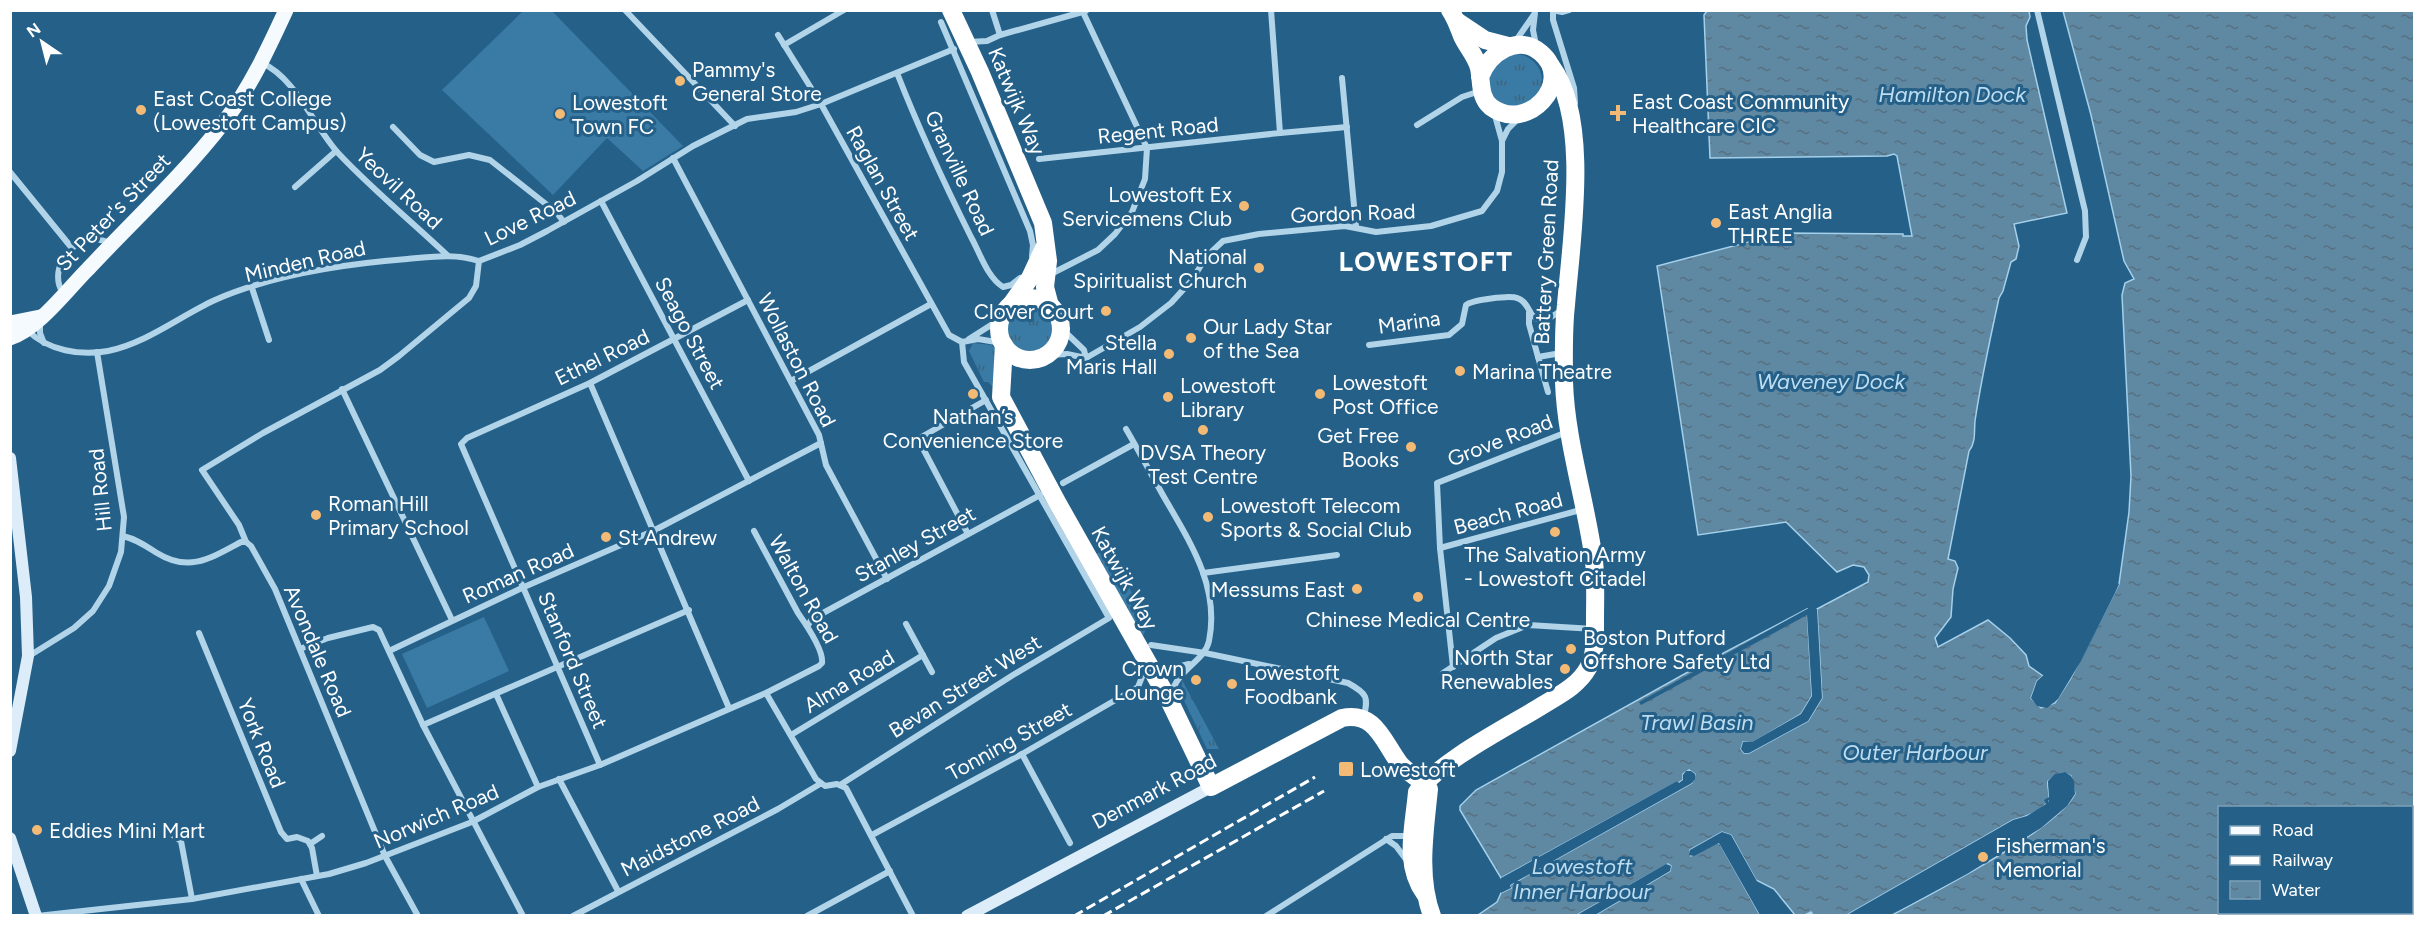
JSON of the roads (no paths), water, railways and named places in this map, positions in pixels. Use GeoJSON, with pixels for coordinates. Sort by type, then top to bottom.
{"type":"FeatureCollection","features":[{"type":"Feature","properties":{"kind":"highway","name":"Katwijk Way"},"geometry":{"type":"LineString","coordinates":[[946,16],[1034,198],[1043,223],[1048,261],[1045,287],[1050,306]]}},
{"type":"Feature","properties":{"kind":"highway"},"geometry":{"type":"LineString","coordinates":[[1454,16],[1476,61],[1481,84],[1491,106],[1503,113],[1553,107],[1572,121]]}},
{"type":"Feature","properties":{"kind":"highway"},"geometry":{"type":"LineString","coordinates":[[1454,16],[1485,40],[1511,45],[1522,44],[1545,59],[1551,88],[1548,94],[1529,111]]}},
{"type":"Feature","properties":{"kind":"highway"},"geometry":{"type":"LineString","coordinates":[[1481,84],[1490,60],[1511,45]]}},
{"type":"Feature","properties":{"kind":"highway","name":"Battery Green Road"},"geometry":{"type":"LineString","coordinates":[[1424,783],[1449,764],[1570,688],[1589,668],[1593,654],[1594,562],[1564,385],[1565,308],[1574,189],[1572,121],[1559,78],[1545,59]]}},
{"type":"Feature","properties":{"kind":"highway"},"geometry":{"type":"LineString","coordinates":[[993,396],[1003,344],[1000,331],[1003,315],[1030,278],[1046,245]]}},
{"type":"Feature","properties":{"kind":"highway"},"geometry":{"type":"LineString","coordinates":[[993,396],[1012,372],[1041,358],[1059,341],[1061,328],[1058,316],[1050,306],[1039,300],[1026,299],[1014,303],[1003,315]]}},
{"type":"Feature","properties":{"kind":"highway"},"geometry":{"type":"LineString","coordinates":[[1003,344],[1016,357],[1041,358]]}},
{"type":"Feature","properties":{"kind":"highway","name":"Katwijk Way"},"geometry":{"type":"LineString","coordinates":[[993,396],[1046,483],[1143,667],[1170,702],[1211,787]]}},
{"type":"Feature","properties":{"kind":"highway","name":"Denmark Road"},"geometry":{"type":"LineString","coordinates":[[1211,787],[1342,718],[1354,716],[1364,718]]}},
{"type":"Feature","properties":{"kind":"highway"},"geometry":{"type":"LineString","coordinates":[[1364,718],[1375,727],[1407,771],[1429,789],[1411,865],[1416,882],[1425,894]]}},
{"type":"Feature","properties":{"kind":"highway"},"geometry":{"type":"LineString","coordinates":[[1418,837],[1425,894],[1432,915]]}},
{"type":"Feature","properties":{"kind":"main road","name":"St Peter's Street"},"geometry":{"type":"LineString","coordinates":[[10,339],[27,330],[155,202],[224,121],[262,63],[286,10]]}},
{"type":"Feature","properties":{"kind":"main road"},"geometry":{"type":"LineString","coordinates":[[10,323],[40,317]]}},
{"type":"Feature","properties":{"kind":"street"},"geometry":{"type":"LineString","coordinates":[[625,10],[735,126]]}},
{"type":"Feature","properties":{"kind":"street"},"geometry":{"type":"LineString","coordinates":[[784,45],[844,10]]}},
{"type":"Feature","properties":{"kind":"street"},"geometry":{"type":"LineString","coordinates":[[992,10],[1000,35]]}},
{"type":"Feature","properties":{"kind":"street"},"geometry":{"type":"LineString","coordinates":[[1270,10],[1281,131]]}},
{"type":"Feature","properties":{"kind":"street"},"geometry":{"type":"LineString","coordinates":[[1553,11],[1569,10]]}},
{"type":"Feature","properties":{"kind":"street"},"geometry":{"type":"LineString","coordinates":[[2037,10],[2086,217],[2086,237],[2077,260]]}},
{"type":"Feature","properties":{"kind":"street"},"geometry":{"type":"LineString","coordinates":[[1046,277],[1098,250],[1115,234],[1132,212],[1145,180],[1147,148],[1084,11]]}},
{"type":"Feature","properties":{"kind":"street","name":"Love Road"},"geometry":{"type":"LineString","coordinates":[[202,470],[263,433],[367,377],[399,356],[469,298],[476,286],[479,261],[520,245],[564,222],[673,158],[755,117],[796,112],[821,104],[961,46],[1084,11]]}},
{"type":"Feature","properties":{"kind":"street","name":"Battery Green Road"},"geometry":{"type":"LineString","coordinates":[[1553,11],[1553,20],[1574,88],[1576,102],[1572,121]]}},
{"type":"Feature","properties":{"kind":"street"},"geometry":{"type":"LineString","coordinates":[[1511,45],[1535,12]]}},
{"type":"Feature","properties":{"kind":"street"},"geometry":{"type":"LineString","coordinates":[[1535,12],[1534,38],[1545,59]]}},
{"type":"Feature","properties":{"kind":"street","name":"Raglan Street"},"geometry":{"type":"LineString","coordinates":[[778,35],[821,104],[949,335],[964,341]]}},
{"type":"Feature","properties":{"kind":"street","name":"Granville Road"},"geometry":{"type":"LineString","coordinates":[[897,73],[947,189],[998,284],[1003,287],[1011,285],[1023,274],[1033,255],[1032,237],[966,78],[961,46]]}},
{"type":"Feature","properties":{"kind":"street","name":"Yeovil Road"},"geometry":{"type":"LineString","coordinates":[[262,63],[280,74],[336,151],[365,182],[447,255]]}},
{"type":"Feature","properties":{"kind":"street"},"geometry":{"type":"LineString","coordinates":[[1342,78],[1356,227]]}},
{"type":"Feature","properties":{"kind":"street"},"geometry":{"type":"LineString","coordinates":[[1417,125],[1481,84]]}},
{"type":"Feature","properties":{"kind":"street","name":"Gordon Road"},"geometry":{"type":"LineString","coordinates":[[1086,358],[1140,327],[1171,303],[1192,280],[1206,257],[1223,241],[1259,234],[1345,226],[1376,232],[1431,226],[1482,211],[1493,199],[1500,183],[1502,141],[1491,106]]}},
{"type":"Feature","properties":{"kind":"street"},"geometry":{"type":"LineString","coordinates":[[1502,141],[1508,129],[1529,111]]}},
{"type":"Feature","properties":{"kind":"street"},"geometry":{"type":"LineString","coordinates":[[393,127],[420,155],[434,162],[469,155],[490,160],[538,197],[564,222]]}},
{"type":"Feature","properties":{"kind":"street","name":"Regent Road"},"geometry":{"type":"LineString","coordinates":[[1040,159],[1281,131],[1347,127]]}},
{"type":"Feature","properties":{"kind":"street"},"geometry":{"type":"LineString","coordinates":[[296,186],[336,151]]}},
{"type":"Feature","properties":{"kind":"street","name":"Wollaston Road"},"geometry":{"type":"LineString","coordinates":[[673,158],[791,381],[821,443],[826,465],[887,579]]}},
{"type":"Feature","properties":{"kind":"street"},"geometry":{"type":"LineString","coordinates":[[10,172],[71,247]]}},
{"type":"Feature","properties":{"kind":"street","name":"Seago Street"},"geometry":{"type":"LineString","coordinates":[[601,201],[749,481]]}},
{"type":"Feature","properties":{"kind":"street"},"geometry":{"type":"LineString","coordinates":[[64,294],[59,286],[59,275],[71,247],[91,238],[103,239],[112,244]]}},
{"type":"Feature","properties":{"kind":"street","name":"Minden Road"},"geometry":{"type":"LineString","coordinates":[[27,330],[44,343],[62,350],[97,352],[127,346],[217,300],[282,278],[368,262],[447,255],[479,261]]}},
{"type":"Feature","properties":{"kind":"street"},"geometry":{"type":"LineString","coordinates":[[252,288],[269,340]]}},
{"type":"Feature","properties":{"kind":"street","name":"Marina"},"geometry":{"type":"LineString","coordinates":[[1369,345],[1449,335],[1462,324],[1466,305],[1473,301],[1517,297],[1524,302],[1529,313]]}},
{"type":"Feature","properties":{"kind":"street","name":"Ethel Road"},"geometry":{"type":"LineString","coordinates":[[467,438],[590,383],[748,300]]}},
{"type":"Feature","properties":{"kind":"street"},"geometry":{"type":"LineString","coordinates":[[791,381],[931,304]]}},
{"type":"Feature","properties":{"kind":"street"},"geometry":{"type":"LineString","coordinates":[[1529,313],[1535,318],[1545,319],[1565,308]]}},
{"type":"Feature","properties":{"kind":"street"},"geometry":{"type":"LineString","coordinates":[[1529,313],[1529,324],[1548,393]]}},
{"type":"Feature","properties":{"kind":"street"},"geometry":{"type":"LineString","coordinates":[[964,341],[1003,315]]}},
{"type":"Feature","properties":{"kind":"street"},"geometry":{"type":"LineString","coordinates":[[40,317],[39,326],[44,343]]}},
{"type":"Feature","properties":{"kind":"street"},"geometry":{"type":"LineString","coordinates":[[1041,358],[1067,354],[1086,358],[1084,350],[1061,328]]}},
{"type":"Feature","properties":{"kind":"street"},"geometry":{"type":"LineString","coordinates":[[964,341],[984,339],[1003,344]]}},
{"type":"Feature","properties":{"kind":"street"},"geometry":{"type":"LineString","coordinates":[[964,341],[964,362],[993,396],[1040,495]]}},
{"type":"Feature","properties":{"kind":"street","name":"Hill Road"},"geometry":{"type":"LineString","coordinates":[[28,656],[74,628],[93,611],[115,573],[123,536],[124,517],[97,352]]}},
{"type":"Feature","properties":{"kind":"street"},"geometry":{"type":"LineString","coordinates":[[1538,357],[1564,353]]}},
{"type":"Feature","properties":{"kind":"street"},"geometry":{"type":"LineString","coordinates":[[590,383],[729,708]]}},
{"type":"Feature","properties":{"kind":"street"},"geometry":{"type":"LineString","coordinates":[[342,389],[452,620]]}},
{"type":"Feature","properties":{"kind":"street"},"geometry":{"type":"LineString","coordinates":[[968,534],[918,439],[993,396]]}},
{"type":"Feature","properties":{"kind":"street"},"geometry":{"type":"LineString","coordinates":[[1126,429],[1192,548],[1203,573],[1212,604],[1209,643],[1205,653],[1192,662],[1173,686],[1170,702]]}},
{"type":"Feature","properties":{"kind":"street","name":"Grove Road"},"geometry":{"type":"LineString","coordinates":[[1453,667],[1438,528],[1436,486],[1441,480],[1570,431]]}},
{"type":"Feature","properties":{"kind":"street","name":"Stanford Street"},"geometry":{"type":"LineString","coordinates":[[467,438],[461,444],[461,449],[524,587],[600,765]]}},
{"type":"Feature","properties":{"kind":"street","name":"Roman Road"},"geometry":{"type":"LineString","coordinates":[[389,651],[524,587],[653,531],[821,443]]}},
{"type":"Feature","properties":{"kind":"street"},"geometry":{"type":"LineString","coordinates":[[1063,483],[1134,444]]}},
{"type":"Feature","properties":{"kind":"street"},"geometry":{"type":"LineString","coordinates":[[10,458],[26,597],[28,656],[10,751]]}},
{"type":"Feature","properties":{"kind":"street","name":"Avondale Road"},"geometry":{"type":"LineString","coordinates":[[202,470],[239,525],[246,542],[251,546],[274,589],[385,856],[418,915]]}},
{"type":"Feature","properties":{"kind":"street","name":"Stanley Street"},"geometry":{"type":"LineString","coordinates":[[808,625],[812,620],[1040,495]]}},
{"type":"Feature","properties":{"kind":"street","name":"Bevan Street West"},"geometry":{"type":"LineString","coordinates":[[840,785],[1013,675],[1109,618],[1040,495]]}},
{"type":"Feature","properties":{"kind":"street","name":"Beach Road"},"geometry":{"type":"LineString","coordinates":[[1440,548],[1585,509]]}},
{"type":"Feature","properties":{"kind":"street","name":"Walton Road"},"geometry":{"type":"LineString","coordinates":[[754,531],[798,613],[808,625],[808,630],[823,656],[822,663]]}},
{"type":"Feature","properties":{"kind":"street"},"geometry":{"type":"LineString","coordinates":[[123,536],[135,539],[167,560],[193,564],[241,542],[246,542]]}},
{"type":"Feature","properties":{"kind":"street"},"geometry":{"type":"LineString","coordinates":[[1203,573],[1337,555]]}},
{"type":"Feature","properties":{"kind":"street"},"geometry":{"type":"LineString","coordinates":[[423,725],[689,610]]}},
{"type":"Feature","properties":{"kind":"street"},"geometry":{"type":"LineString","coordinates":[[906,624],[932,672]]}},
{"type":"Feature","properties":{"kind":"street"},"geometry":{"type":"LineString","coordinates":[[1443,672],[1496,638],[1528,626],[1595,629]]}},
{"type":"Feature","properties":{"kind":"street"},"geometry":{"type":"LineString","coordinates":[[300,649],[328,638],[373,627],[379,630],[423,725],[472,822],[523,915]]}},
{"type":"Feature","properties":{"kind":"street","name":"York Road"},"geometry":{"type":"LineString","coordinates":[[199,633],[281,832],[287,839],[302,838],[310,844]]}},
{"type":"Feature","properties":{"kind":"street"},"geometry":{"type":"LineString","coordinates":[[1151,645],[1205,653],[1348,683],[1366,697],[1364,718]]}},
{"type":"Feature","properties":{"kind":"street","name":"Alma Road"},"geometry":{"type":"LineString","coordinates":[[791,735],[923,655]]}},
{"type":"Feature","properties":{"kind":"street"},"geometry":{"type":"LineString","coordinates":[[1143,667],[1165,670],[1192,662]]}},
{"type":"Feature","properties":{"kind":"street","name":"Norwich Road"},"geometry":{"type":"LineString","coordinates":[[37,915],[192,899],[317,876],[385,856],[472,822],[538,787],[600,765],[766,693],[822,663]]}},
{"type":"Feature","properties":{"kind":"street","name":"Tonning Street"},"geometry":{"type":"LineString","coordinates":[[872,835],[1022,754],[1138,687],[1143,667]]}},
{"type":"Feature","properties":{"kind":"street"},"geometry":{"type":"LineString","coordinates":[[766,693],[820,784],[840,785],[846,788],[914,915]]}},
{"type":"Feature","properties":{"kind":"street"},"geometry":{"type":"LineString","coordinates":[[496,694],[538,787]]}},
{"type":"Feature","properties":{"kind":"street"},"geometry":{"type":"LineString","coordinates":[[1022,754],[1070,843]]}},
{"type":"Feature","properties":{"kind":"street"},"geometry":{"type":"LineString","coordinates":[[559,779],[618,891]]}},
{"type":"Feature","properties":{"kind":"street","name":"Maidstone Road"},"geometry":{"type":"LineString","coordinates":[[573,915],[778,809],[820,784]]}},
{"type":"Feature","properties":{"kind":"street","name":"Denmark Road"},"geometry":{"type":"LineString","coordinates":[[967,915],[1211,787]]}},
{"type":"Feature","properties":{"kind":"street"},"geometry":{"type":"LineString","coordinates":[[165,829],[181,841],[192,899]]}},
{"type":"Feature","properties":{"kind":"street"},"geometry":{"type":"LineString","coordinates":[[317,876],[310,844],[322,836]]}},
{"type":"Feature","properties":{"kind":"street"},"geometry":{"type":"LineString","coordinates":[[1266,915],[1386,839],[1392,836],[1418,837]]}},
{"type":"Feature","properties":{"kind":"street"},"geometry":{"type":"LineString","coordinates":[[10,838],[37,915]]}},
{"type":"Feature","properties":{"kind":"street"},"geometry":{"type":"LineString","coordinates":[[1386,839],[1396,846],[1411,865]]}},
{"type":"Feature","properties":{"kind":"street"},"geometry":{"type":"LineString","coordinates":[[807,915],[890,871]]}},
{"type":"Feature","properties":{"kind":"street"},"geometry":{"type":"LineString","coordinates":[[301,879],[319,915]]}},
{"type":"Feature","properties":{"kind":"water"},"geometry":{"type":"Polygon","coordinates":[[[1707,11],[2029,11],[2030,17],[2026,26],[2027,40],[2067,213],[2014,224],[2019,246],[2016,259],[2011,262],[1999,298],[1980,390],[1974,441],[1969,451],[1948,559],[1955,561],[1958,568],[1953,589],[1951,617],[1935,638],[1938,647],[1988,620],[2010,638],[2026,655],[2029,666],[2043,676],[2037,681],[2031,698],[2041,708],[2055,703],[2071,678],[2119,584],[2129,512],[2131,476],[2122,295],[2125,283],[2134,279],[2124,261],[2091,115],[2063,11],[2414,11],[2414,915],[1892,915],[1992,860],[2064,809],[2075,794],[2071,776],[2062,773],[2048,781],[2048,801],[2041,809],[2013,820],[1847,915],[1813,915],[1811,912],[1805,915],[1795,915],[1774,889],[1756,880],[1731,835],[1722,832],[1690,850],[1691,856],[1719,842],[1760,915],[1595,915],[1670,871],[1671,866],[1668,864],[1577,915],[1478,915],[1497,902],[1501,893],[1511,888],[1510,885],[1692,783],[1695,774],[1689,770],[1683,774],[1683,780],[1678,783],[1501,878],[1460,810],[1460,806],[1476,790],[1697,667],[1807,609],[1812,696],[1801,714],[1752,743],[1743,742],[1741,749],[1744,753],[1749,753],[1808,721],[1822,698],[1817,609],[1868,582],[1869,575],[1864,567],[1853,565],[1837,572],[1786,522],[1698,535],[1657,266],[1783,233],[1912,236],[1897,156],[1894,154],[1887,156],[1710,158],[1704,15],[1707,11]]]}},
{"type":"Feature","properties":{"kind":"railway"},"geometry":{"type":"LineString","coordinates":[[1074,916],[1315,777]]}},
{"type":"Feature","properties":{"kind":"railway"},"geometry":{"type":"LineString","coordinates":[[1103,916],[1324,791]]}},
{"type":"Feature","properties":{"kind":"place","name":"Pammy's General Store"},"geometry":{"type":"Point","coordinates":[680,81]}},
{"type":"Feature","properties":{"kind":"place","name":"East Coast College (Lowestoft Campus)"},"geometry":{"type":"Point","coordinates":[141,110]}},
{"type":"Feature","properties":{"kind":"place","name":"East Coast Community Healthcare CIC"},"geometry":{"type":"Point","coordinates":[1618,113]}},
{"type":"Feature","properties":{"kind":"place","name":"Lowestoft Town FC"},"geometry":{"type":"Point","coordinates":[560,114]}},
{"type":"Feature","properties":{"kind":"place","name":"Lowestoft Ex Servicemens Club"},"geometry":{"type":"Point","coordinates":[1244,206]}},
{"type":"Feature","properties":{"kind":"place","name":"East Anglia THREE"},"geometry":{"type":"Point","coordinates":[1716,223]}},
{"type":"Feature","properties":{"kind":"place","name":"National Spiritualist Church"},"geometry":{"type":"Point","coordinates":[1259,268]}},
{"type":"Feature","properties":{"kind":"place","name":"Clover Court"},"geometry":{"type":"Point","coordinates":[1106,311]}},
{"type":"Feature","properties":{"kind":"place","name":"Our Lady Star of the Sea"},"geometry":{"type":"Point","coordinates":[1191,338]}},
{"type":"Feature","properties":{"kind":"place","name":"Stella Maris Hall"},"geometry":{"type":"Point","coordinates":[1169,354]}},
{"type":"Feature","properties":{"kind":"place","name":"Marina Theatre"},"geometry":{"type":"Point","coordinates":[1460,371]}},
{"type":"Feature","properties":{"kind":"place","name":"Nathan’s Convenience Store"},"geometry":{"type":"Point","coordinates":[973,394]}},
{"type":"Feature","properties":{"kind":"place","name":"Lowestoft Post Office"},"geometry":{"type":"Point","coordinates":[1320,394]}},
{"type":"Feature","properties":{"kind":"place","name":"Lowestoft Library"},"geometry":{"type":"Point","coordinates":[1168,397]}},
{"type":"Feature","properties":{"kind":"place","name":"DVSA Theory Test Centre"},"geometry":{"type":"Point","coordinates":[1203,430]}},
{"type":"Feature","properties":{"kind":"place","name":"Get Free Books"},"geometry":{"type":"Point","coordinates":[1411,447]}},
{"type":"Feature","properties":{"kind":"place","name":"Roman Hill Primary School"},"geometry":{"type":"Point","coordinates":[316,515]}},
{"type":"Feature","properties":{"kind":"place","name":"Lowestoft Telecom Sports & Social Club"},"geometry":{"type":"Point","coordinates":[1208,517]}},
{"type":"Feature","properties":{"kind":"place","name":"The Salvation Army - Lowestoft Citadel"},"geometry":{"type":"Point","coordinates":[1555,532]}},
{"type":"Feature","properties":{"kind":"place","name":"St Andrew"},"geometry":{"type":"Point","coordinates":[606,537]}},
{"type":"Feature","properties":{"kind":"place","name":"Messums East"},"geometry":{"type":"Point","coordinates":[1357,589]}},
{"type":"Feature","properties":{"kind":"place","name":"Chinese Medical Centre"},"geometry":{"type":"Point","coordinates":[1418,597]}},
{"type":"Feature","properties":{"kind":"place","name":"Boston Putford Offshore Safety Ltd"},"geometry":{"type":"Point","coordinates":[1571,649]}},
{"type":"Feature","properties":{"kind":"place","name":"North Star Renewables"},"geometry":{"type":"Point","coordinates":[1565,669]}},
{"type":"Feature","properties":{"kind":"place","name":"Crown Lounge"},"geometry":{"type":"Point","coordinates":[1196,680]}},
{"type":"Feature","properties":{"kind":"place","name":"Lowestoft Foodbank"},"geometry":{"type":"Point","coordinates":[1232,684]}},
{"type":"Feature","properties":{"kind":"place","name":"Lowestoft"},"geometry":{"type":"Point","coordinates":[1346,769]}},
{"type":"Feature","properties":{"kind":"place","name":"Eddies Mini Mart"},"geometry":{"type":"Point","coordinates":[37,830]}},
{"type":"Feature","properties":{"kind":"place","name":"Fisherman's Memorial"},"geometry":{"type":"Point","coordinates":[1983,857]}},
{"type":"Feature","properties":{"kind":"district","name":"LOWESTOFT"},"geometry":{"type":"Point","coordinates":[1426,261]}},
{"type":"Feature","properties":{"kind":"water label","name":"Hamilton Dock"},"geometry":{"type":"Point","coordinates":[1952,94]}},
{"type":"Feature","properties":{"kind":"water label","name":"Waveney Dock"},"geometry":{"type":"Point","coordinates":[1831,381]}},
{"type":"Feature","properties":{"kind":"water label","name":"Trawl Basin"},"geometry":{"type":"Point","coordinates":[1697,722]}},
{"type":"Feature","properties":{"kind":"water label","name":"Outer Harbour"},"geometry":{"type":"Point","coordinates":[1915,752]}},
{"type":"Feature","properties":{"kind":"water label","name":"Lowestoft Inner Harbour"},"geometry":{"type":"Point","coordinates":[1582,878]}}]}
